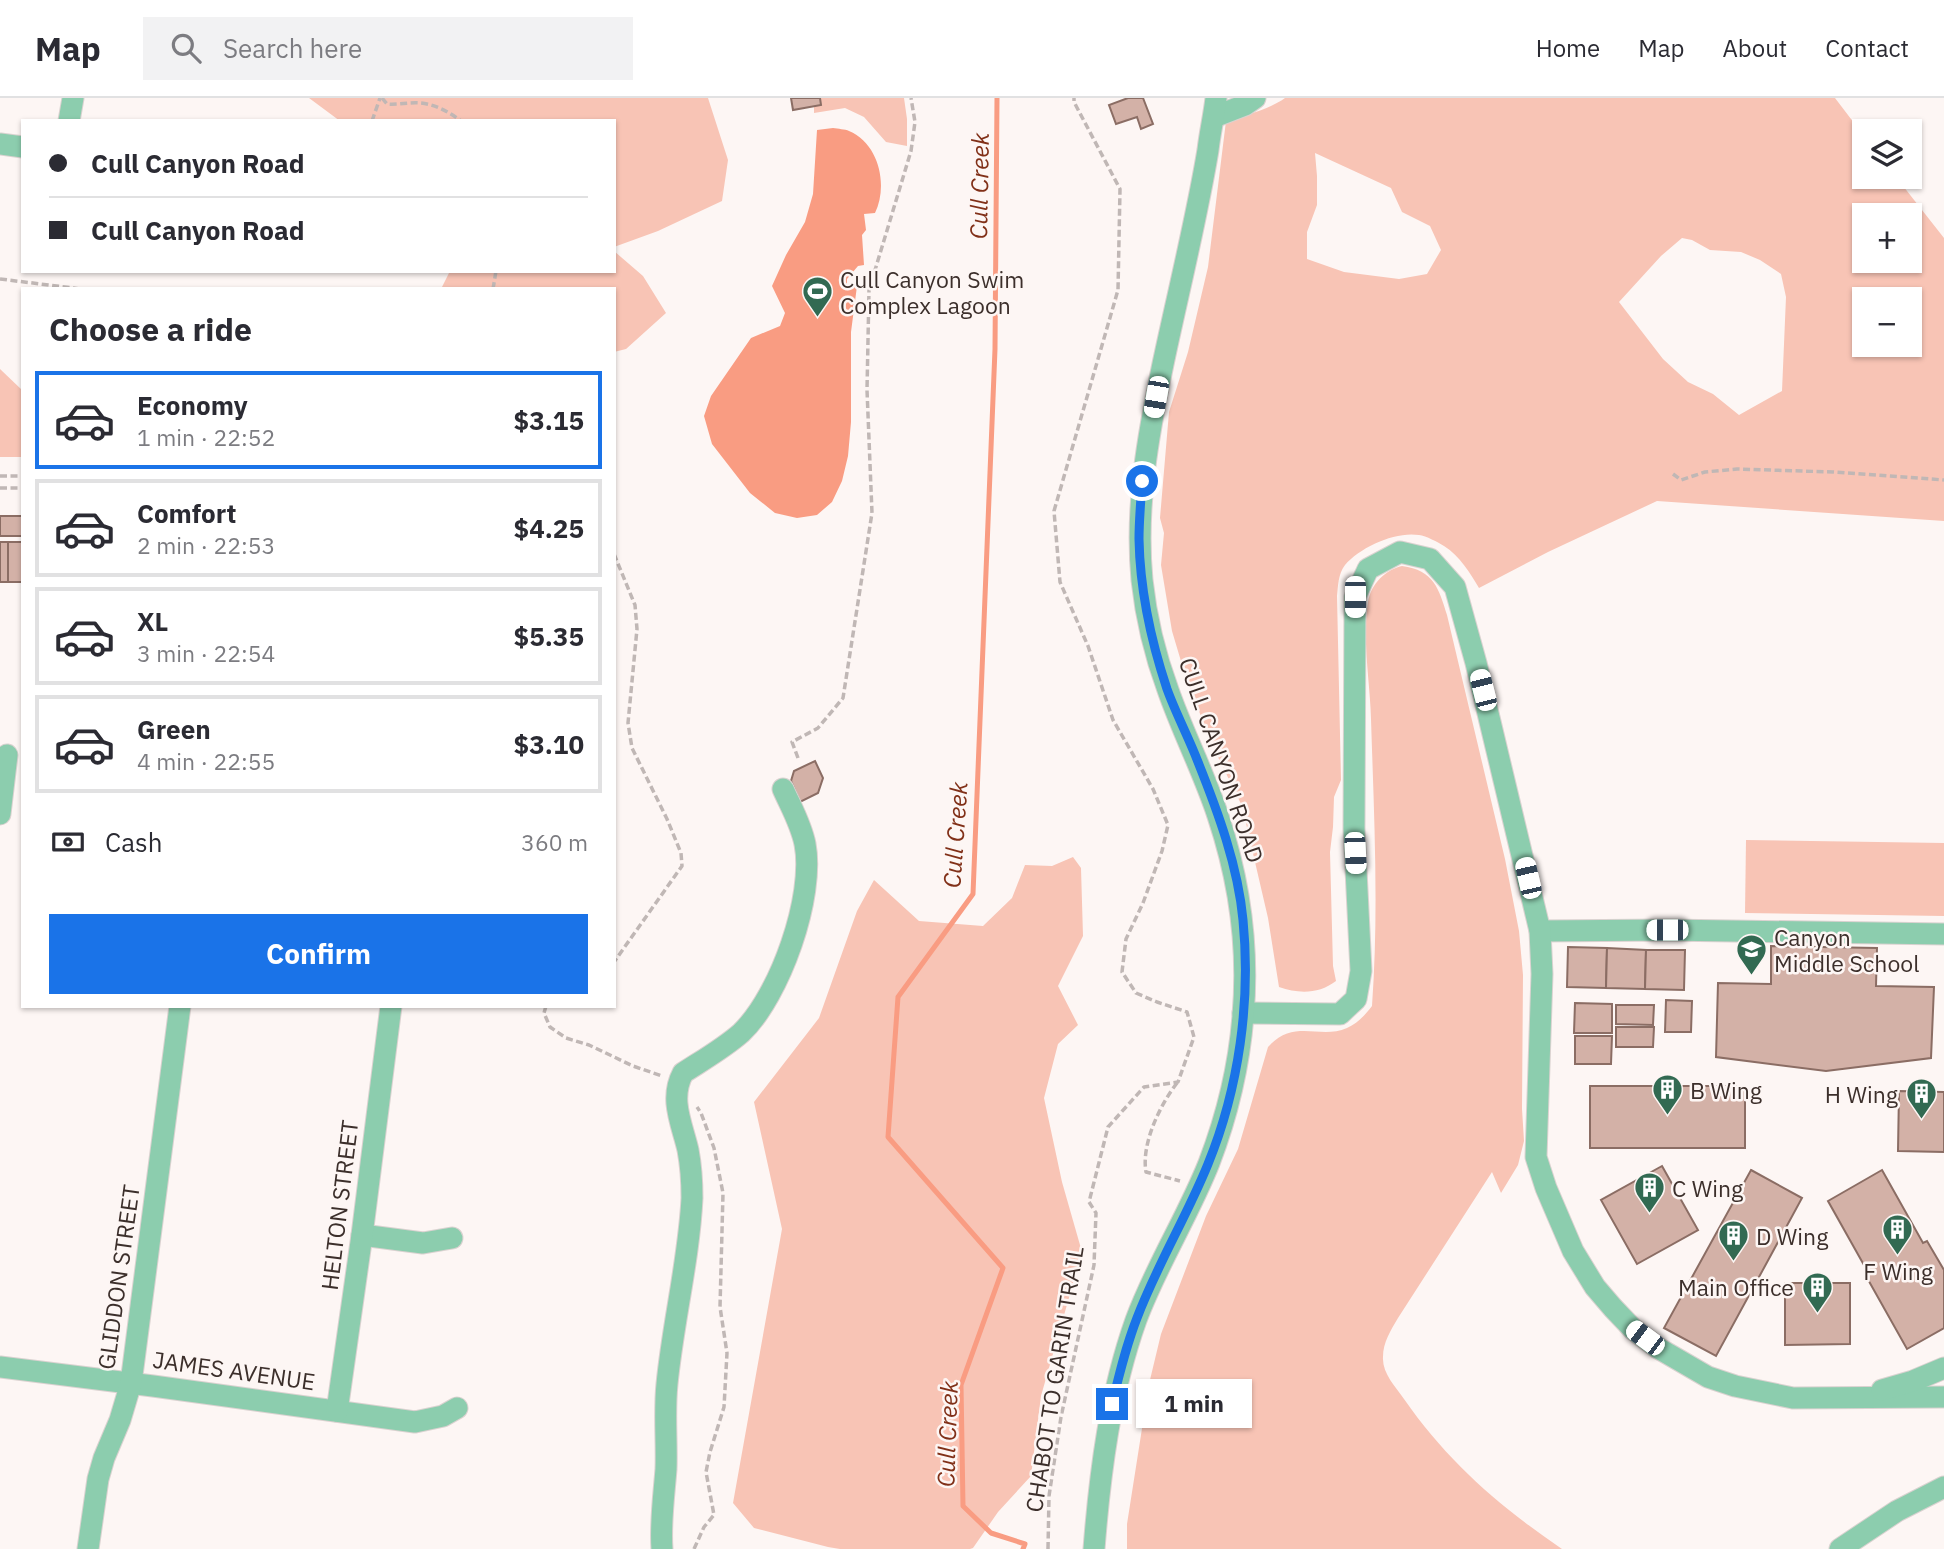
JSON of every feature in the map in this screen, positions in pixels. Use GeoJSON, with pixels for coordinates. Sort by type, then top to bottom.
{"type":"FeatureCollection","features":[{"type":"Feature","properties":{"kind":"street"},"geometry":{"type":"LineString","coordinates":[[69,119],[73,98]]}},
{"type":"Feature","properties":{"kind":"street"},"geometry":{"type":"LineString","coordinates":[[1215,107],[1245,106],[1255,98]]}},
{"type":"Feature","properties":{"kind":"street","name":"CULL CANYON ROAD"},"geometry":{"type":"LineString","coordinates":[[1094,1549],[1101,1473],[1112,1404],[1122,1363],[1138,1317],[1209,1163],[1225,1115],[1241,1042],[1245,966],[1243,919],[1237,881],[1218,816],[1168,691],[1155,649],[1142,583],[1139,539],[1142,481],[1148,438],[1215,107]]}},
{"type":"Feature","properties":{"kind":"street"},"geometry":{"type":"LineString","coordinates":[[0,144],[21,147]]}},
{"type":"Feature","properties":{"kind":"street"},"geometry":{"type":"LineString","coordinates":[[1243,1013],[1340,1014],[1356,999],[1361,971],[1354,830],[1355,597],[1368,569],[1400,552],[1430,559],[1455,587],[1476,663],[1540,930],[1542,974],[1536,1157],[1573,1251],[1595,1287],[1633,1329],[1658,1348],[1708,1377],[1767,1394],[1793,1398],[1944,1397]]}},
{"type":"Feature","properties":{"kind":"street"},"geometry":{"type":"LineString","coordinates":[[0,814],[10,755]]}},
{"type":"Feature","properties":{"kind":"street"},"geometry":{"type":"LineString","coordinates":[[662,1549],[667,1384],[691,1199],[688,1153],[676,1101],[679,1081],[684,1073],[742,1032],[759,1011],[786,958],[803,905],[807,871],[806,846],[801,827],[783,789]]}},
{"type":"Feature","properties":{"kind":"street"},"geometry":{"type":"LineString","coordinates":[[1540,930],[1944,934]]}},
{"type":"Feature","properties":{"kind":"street","name":"GLIDDON STREET"},"geometry":{"type":"LineString","coordinates":[[89,1549],[101,1469],[131,1383],[180,1008]]}},
{"type":"Feature","properties":{"kind":"street","name":"HELTON STREET"},"geometry":{"type":"LineString","coordinates":[[337,1411],[391,1008]]}},
{"type":"Feature","properties":{"kind":"street"},"geometry":{"type":"LineString","coordinates":[[362,1235],[423,1243],[452,1238]]}},
{"type":"Feature","properties":{"kind":"street","name":"JAMES AVENUE"},"geometry":{"type":"LineString","coordinates":[[0,1367],[415,1422],[428,1421],[457,1408]]}},
{"type":"Feature","properties":{"kind":"street"},"geometry":{"type":"LineString","coordinates":[[1860,1397],[1913,1381],[1944,1368]]}},
{"type":"Feature","properties":{"kind":"street"},"geometry":{"type":"LineString","coordinates":[[1840,1549],[1897,1511],[1944,1487]]}},
{"type":"Feature","properties":{"kind":"path"},"geometry":{"type":"LineString","coordinates":[[373,119],[381,98],[387,104],[422,103],[448,111],[458,119]]}},
{"type":"Feature","properties":{"kind":"path"},"geometry":{"type":"LineString","coordinates":[[797,758],[792,742],[818,728],[843,698],[848,671],[872,513],[867,390],[869,290],[911,151],[915,122],[911,98]]}},
{"type":"Feature","properties":{"kind":"path"},"geometry":{"type":"LineString","coordinates":[[1074,98],[1074,103],[1120,189],[1118,290],[1054,511],[1060,582],[1088,646],[1113,720],[1153,789],[1168,825],[1162,851],[1143,903],[1126,939],[1122,972],[1136,993],[1187,1012],[1194,1037],[1178,1082],[1167,1096],[1151,1133],[1144,1158],[1146,1172],[1198,1188]]}},
{"type":"Feature","properties":{"kind":"path"},"geometry":{"type":"LineString","coordinates":[[0,279],[64,287]]}},
{"type":"Feature","properties":{"kind":"path"},"geometry":{"type":"LineString","coordinates":[[1673,474],[1681,480],[1705,472],[1737,469],[1944,480]]}},
{"type":"Feature","properties":{"kind":"path"},"geometry":{"type":"LineString","coordinates":[[0,477],[21,476]]}},
{"type":"Feature","properties":{"kind":"path"},"geometry":{"type":"LineString","coordinates":[[0,488],[21,488]]}},
{"type":"Feature","properties":{"kind":"path"},"geometry":{"type":"LineString","coordinates":[[616,559],[635,605],[637,629],[628,723],[632,748],[667,819],[681,853],[682,866],[616,959]]}},
{"type":"Feature","properties":{"kind":"path"},"geometry":{"type":"LineString","coordinates":[[546,1008],[544,1013],[550,1027],[566,1038],[589,1045],[633,1066],[679,1081],[701,1113],[714,1148],[723,1193],[720,1307],[727,1353],[724,1407],[706,1472],[714,1515],[704,1527],[694,1549]]}},
{"type":"Feature","properties":{"kind":"path","name":"CHABOT TO GARIN TRAIL"},"geometry":{"type":"LineString","coordinates":[[1048,1549],[1049,1496],[1059,1430],[1094,1265],[1096,1213],[1089,1202],[1108,1127],[1144,1087],[1178,1082]]}},
{"type":"Feature","properties":{"kind":"shaded area"},"geometry":{"type":"Polygon","coordinates":[[[309,98],[708,98],[728,160],[722,201],[658,231],[616,246],[616,119],[337,119],[309,98]]]}},
{"type":"Feature","properties":{"kind":"shaded area"},"geometry":{"type":"Polygon","coordinates":[[[820,98],[904,98],[907,146],[886,142],[864,117],[845,108],[814,113],[814,106],[821,104],[820,98]]]}},
{"type":"Feature","properties":{"kind":"shaded area"},"geometry":{"type":"Polygon","coordinates":[[[1285,98],[1835,98],[1852,120],[1852,189],[1905,189],[1916,203],[1852,203],[1852,273],[1922,273],[1922,210],[1944,238],[1944,521],[1657,501],[1479,588],[1450,550],[1419,535],[1400,535],[1379,542],[1360,552],[1345,565],[1337,596],[1341,780],[1334,797],[1330,852],[1333,966],[1336,981],[1309,992],[1279,987],[1268,918],[1242,806],[1213,747],[1186,678],[1172,631],[1161,565],[1164,533],[1160,518],[1169,412],[1188,352],[1208,267],[1226,121],[1257,112],[1285,98]],[[1315,153],[1317,205],[1307,232],[1307,259],[1344,272],[1399,279],[1427,274],[1441,250],[1430,226],[1402,212],[1391,188],[1315,153]],[[1682,238],[1661,256],[1619,302],[1663,359],[1688,382],[1713,394],[1739,415],[1782,391],[1786,297],[1781,274],[1760,260],[1741,252],[1710,250],[1692,240],[1682,238]]]}},
{"type":"Feature","properties":{"kind":"shaded area","name":"Cull Canyon Swim Complex Lagoon"},"geometry":{"type":"Polygon","coordinates":[[[833,128],[849,131],[860,137],[868,146],[878,167],[881,191],[875,213],[864,214],[864,265],[858,266],[847,279],[847,287],[857,286],[851,332],[851,422],[848,456],[842,481],[832,502],[817,515],[797,518],[775,513],[750,493],[712,444],[704,416],[711,396],[751,338],[780,326],[785,313],[772,286],[805,222],[813,194],[817,130],[833,128]]]}},
{"type":"Feature","properties":{"kind":"shaded area"},"geometry":{"type":"Polygon","coordinates":[[[616,253],[643,276],[666,313],[626,349],[616,352],[616,287],[442,287],[449,273],[616,273],[616,253]]]}},
{"type":"Feature","properties":{"kind":"shaded area"},"geometry":{"type":"Polygon","coordinates":[[[0,369],[21,389],[21,457],[0,457],[0,369]]]}},
{"type":"Feature","properties":{"kind":"shaded area"},"geometry":{"type":"Polygon","coordinates":[[[1402,566],[1428,576],[1441,597],[1505,859],[1519,931],[1523,975],[1524,1141],[1518,1165],[1501,1193],[1492,1172],[1398,1318],[1386,1341],[1383,1363],[1387,1374],[1421,1422],[1457,1463],[1496,1499],[1562,1549],[1127,1549],[1127,1524],[1149,1384],[1161,1334],[1206,1216],[1238,1149],[1268,1047],[1288,1033],[1327,1032],[1347,1028],[1355,1024],[1372,1006],[1375,862],[1366,616],[1370,595],[1376,584],[1390,571],[1402,566]]]}},
{"type":"Feature","properties":{"kind":"shaded area"},"geometry":{"type":"Polygon","coordinates":[[[1746,840],[1944,843],[1944,916],[1745,913],[1746,840]]]}},
{"type":"Feature","properties":{"kind":"shaded area"},"geometry":{"type":"Polygon","coordinates":[[[1073,857],[1081,868],[1083,936],[1058,986],[1078,1025],[1058,1044],[1044,1098],[1062,1182],[1082,1252],[1041,1396],[1031,1476],[998,1512],[970,1549],[840,1549],[754,1528],[733,1503],[782,1229],[754,1102],[819,1018],[857,911],[874,880],[919,921],[983,926],[1012,898],[1025,865],[1052,866],[1073,857]]]}},
{"type":"Feature","properties":{"kind":"building"},"geometry":{"type":"Polygon","coordinates":[[[791,98],[820,98],[821,105],[793,110],[791,98]]]}},
{"type":"Feature","properties":{"kind":"building"},"geometry":{"type":"Polygon","coordinates":[[[1128,98],[1143,98],[1153,124],[1141,129],[1137,117],[1116,124],[1109,105],[1128,98]]]}},
{"type":"Feature","properties":{"kind":"building"},"geometry":{"type":"Polygon","coordinates":[[[0,516],[21,516],[21,536],[0,536],[0,516]]]}},
{"type":"Feature","properties":{"kind":"building"},"geometry":{"type":"Polygon","coordinates":[[[0,542],[8,542],[8,582],[0,582],[0,542]]]}},
{"type":"Feature","properties":{"kind":"building"},"geometry":{"type":"Polygon","coordinates":[[[8,542],[21,542],[21,582],[8,582],[8,542]]]}},
{"type":"Feature","properties":{"kind":"building"},"geometry":{"type":"Polygon","coordinates":[[[815,761],[823,778],[818,793],[800,802],[791,781],[794,771],[815,761]]]}},
{"type":"Feature","properties":{"kind":"building"},"geometry":{"type":"Polygon","coordinates":[[[1771,946],[1877,948],[1876,986],[1934,987],[1931,1058],[1826,1071],[1716,1057],[1718,983],[1771,984],[1771,946]]]}},
{"type":"Feature","properties":{"kind":"building"},"geometry":{"type":"Polygon","coordinates":[[[1568,947],[1607,948],[1606,988],[1567,987],[1568,947]]]}},
{"type":"Feature","properties":{"kind":"building"},"geometry":{"type":"Polygon","coordinates":[[[1607,948],[1646,950],[1645,989],[1606,988],[1607,948]]]}},
{"type":"Feature","properties":{"kind":"building"},"geometry":{"type":"Polygon","coordinates":[[[1646,950],[1685,950],[1684,990],[1645,989],[1646,950]]]}},
{"type":"Feature","properties":{"kind":"building"},"geometry":{"type":"Polygon","coordinates":[[[1666,1000],[1692,1001],[1691,1032],[1665,1032],[1666,1000]]]}},
{"type":"Feature","properties":{"kind":"building"},"geometry":{"type":"Polygon","coordinates":[[[1575,1003],[1612,1004],[1612,1033],[1574,1033],[1575,1003]]]}},
{"type":"Feature","properties":{"kind":"building"},"geometry":{"type":"Polygon","coordinates":[[[1616,1005],[1654,1005],[1653,1025],[1616,1024],[1616,1005]]]}},
{"type":"Feature","properties":{"kind":"building"},"geometry":{"type":"Polygon","coordinates":[[[1616,1027],[1654,1027],[1653,1047],[1616,1047],[1616,1027]]]}},
{"type":"Feature","properties":{"kind":"building"},"geometry":{"type":"Polygon","coordinates":[[[1575,1036],[1612,1036],[1611,1064],[1575,1064],[1575,1036]]]}},
{"type":"Feature","properties":{"kind":"building","name":"B Wing"},"geometry":{"type":"Polygon","coordinates":[[[1590,1086],[1745,1086],[1745,1148],[1590,1148],[1590,1086]]]}},
{"type":"Feature","properties":{"kind":"building","name":"H Wing"},"geometry":{"type":"Polygon","coordinates":[[[1899,1091],[1944,1092],[1944,1152],[1898,1151],[1899,1091]]]}},
{"type":"Feature","properties":{"kind":"building","name":"C Wing"},"geometry":{"type":"Polygon","coordinates":[[[1662,1166],[1698,1230],[1637,1264],[1601,1200],[1662,1166]]]}},
{"type":"Feature","properties":{"kind":"building","name":"D Wing"},"geometry":{"type":"Polygon","coordinates":[[[1751,1170],[1802,1198],[1716,1356],[1664,1328],[1751,1170]]]}},
{"type":"Feature","properties":{"kind":"building","name":"F Wing"},"geometry":{"type":"Polygon","coordinates":[[[1882,1170],[1923,1243],[1927,1241],[1944,1270],[1944,1328],[1907,1349],[1828,1201],[1882,1170]]]}},
{"type":"Feature","properties":{"kind":"building","name":"Main Office"},"geometry":{"type":"Polygon","coordinates":[[[1785,1283],[1850,1283],[1850,1344],[1785,1345],[1785,1283]]]}},
{"type":"Feature","properties":{"kind":"waterway","name":"Cull Creek"},"geometry":{"type":"LineString","coordinates":[[997,98],[995,349],[973,894],[898,997],[888,1137],[1003,1268],[961,1385],[963,1506],[991,1533],[1025,1544],[1023,1549]]}},
{"type":"Feature","properties":{"kind":"place","name":"Cull Canyon Swim Complex Lagoon"},"geometry":{"type":"Point","coordinates":[817,319]}},
{"type":"Feature","properties":{"kind":"place","name":"Canyon Middle School"},"geometry":{"type":"Point","coordinates":[1751,977]}},
{"type":"Feature","properties":{"kind":"place","name":"B Wing"},"geometry":{"type":"Point","coordinates":[1667,1117]}},
{"type":"Feature","properties":{"kind":"place","name":"H Wing"},"geometry":{"type":"Point","coordinates":[1921,1121]}},
{"type":"Feature","properties":{"kind":"place","name":"C Wing"},"geometry":{"type":"Point","coordinates":[1649,1215]}},
{"type":"Feature","properties":{"kind":"place","name":"F Wing"},"geometry":{"type":"Point","coordinates":[1898,1257]}},
{"type":"Feature","properties":{"kind":"place","name":"D Wing"},"geometry":{"type":"Point","coordinates":[1733,1263]}},
{"type":"Feature","properties":{"kind":"place","name":"Main Office"},"geometry":{"type":"Point","coordinates":[1817,1314]}},
{"type":"Feature","properties":{"kind":"route"},"geometry":{"type":"LineString","coordinates":[[1112,1404],[1122,1363],[1138,1317],[1209,1163],[1225,1115],[1241,1042],[1245,966],[1243,919],[1237,881],[1199,763],[1168,691],[1147,613],[1139,539],[1142,481]]}}]}
